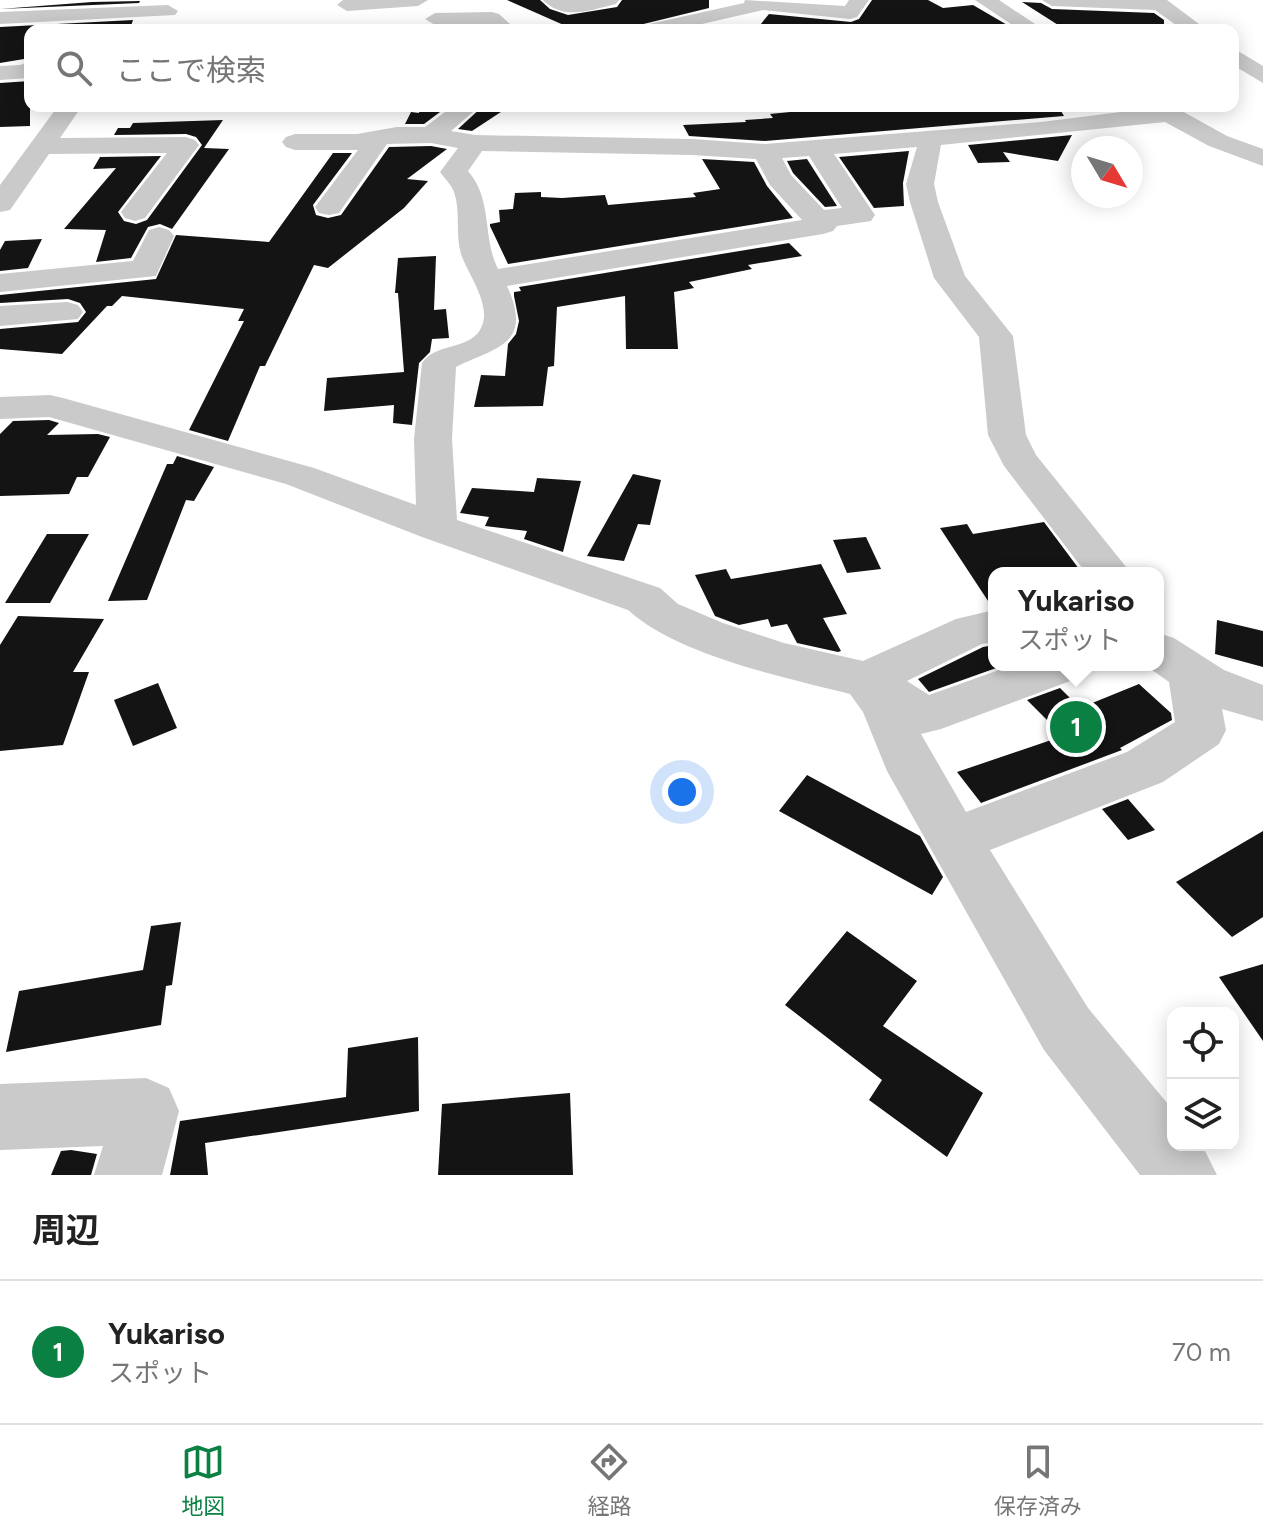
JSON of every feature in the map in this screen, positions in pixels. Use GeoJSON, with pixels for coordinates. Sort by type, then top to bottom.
{"type":"FeatureCollection","features":[{"type":"Feature","properties":{"kind":"street"},"geometry":{"type":"LineString","coordinates":[[347,5],[418,0]]}},
{"type":"Feature","properties":{"kind":"street"},"geometry":{"type":"LineString","coordinates":[[553,0],[572,8],[592,24]]}},
{"type":"Feature","properties":{"kind":"street"},"geometry":{"type":"LineString","coordinates":[[572,8],[609,0]]}},
{"type":"Feature","properties":{"kind":"street"},"geometry":{"type":"LineString","coordinates":[[731,0],[850,13],[859,0]]}},
{"type":"Feature","properties":{"kind":"street"},"geometry":{"type":"LineString","coordinates":[[990,2],[1157,2],[1188,24]]}},
{"type":"Feature","properties":{"kind":"street"},"geometry":{"type":"LineString","coordinates":[[990,2],[1025,24]]}},
{"type":"Feature","properties":{"kind":"street"},"geometry":{"type":"LineString","coordinates":[[671,24],[753,4],[798,24]]}},
{"type":"Feature","properties":{"kind":"street"},"geometry":{"type":"LineString","coordinates":[[0,18],[175,5]]}},
{"type":"Feature","properties":{"kind":"street"},"geometry":{"type":"LineString","coordinates":[[151,24],[175,5]]}},
{"type":"Feature","properties":{"kind":"street"},"geometry":{"type":"LineString","coordinates":[[435,19],[492,18],[500,24]]}},
{"type":"Feature","properties":{"kind":"street"},"geometry":{"type":"LineString","coordinates":[[1239,59],[1263,76]]}},
{"type":"Feature","properties":{"kind":"street"},"geometry":{"type":"LineString","coordinates":[[0,73],[24,72]]}},
{"type":"Feature","properties":{"kind":"street"},"geometry":{"type":"LineString","coordinates":[[0,204],[66,112]]}},
{"type":"Feature","properties":{"kind":"street"},"geometry":{"type":"LineString","coordinates":[[431,135],[460,112]]}},
{"type":"Feature","properties":{"kind":"street"},"geometry":{"type":"LineString","coordinates":[[295,142],[377,141],[397,135],[431,135],[475,143],[676,146],[765,152],[817,148],[929,130],[1138,112]]}},
{"type":"Feature","properties":{"kind":"street"},"geometry":{"type":"LineString","coordinates":[[1165,112],[1218,141],[1263,158]]}},
{"type":"Feature","properties":{"kind":"street"},"geometry":{"type":"LineString","coordinates":[[929,130],[930,147],[920,184],[924,202],[950,278],[996,336],[1007,435],[1018,458],[1104,567]]}},
{"type":"Feature","properties":{"kind":"street"},"geometry":{"type":"LineString","coordinates":[[329,207],[377,141]]}},
{"type":"Feature","properties":{"kind":"street"},"geometry":{"type":"LineString","coordinates":[[437,528],[433,439],[439,363],[448,355],[473,350],[488,342],[497,330],[499,313],[490,280],[479,265],[473,243],[472,213],[466,187],[453,172],[475,143]]}},
{"type":"Feature","properties":{"kind":"street"},"geometry":{"type":"LineString","coordinates":[[41,146],[198,144],[135,212]]}},
{"type":"Feature","properties":{"kind":"street"},"geometry":{"type":"LineString","coordinates":[[817,148],[861,215],[817,219]]}},
{"type":"Feature","properties":{"kind":"street"},"geometry":{"type":"LineString","coordinates":[[490,280],[823,225],[780,179],[765,152]]}},
{"type":"Feature","properties":{"kind":"street"},"geometry":{"type":"LineString","coordinates":[[0,283],[145,269],[159,236]]}},
{"type":"Feature","properties":{"kind":"street"},"geometry":{"type":"LineString","coordinates":[[0,316],[67,312]]}},
{"type":"Feature","properties":{"kind":"street"},"geometry":{"type":"LineString","coordinates":[[0,408],[50,406],[300,476],[437,528],[644,599],[662,615],[707,635],[781,659],[867,680],[924,716],[1048,671]]}},
{"type":"Feature","properties":{"kind":"street"},"geometry":{"type":"LineString","coordinates":[[867,680],[972,630],[988,627]]}},
{"type":"Feature","properties":{"kind":"street"},"geometry":{"type":"LineString","coordinates":[[954,840],[1145,767],[1201,730],[1175,664]]}},
{"type":"Feature","properties":{"kind":"street"},"geometry":{"type":"LineString","coordinates":[[1175,664],[1228,693],[1263,703]]}},
{"type":"Feature","properties":{"kind":"street"},"geometry":{"type":"LineString","coordinates":[[867,680],[885,706],[905,757],[1066,1029],[1183,1175]]}},
{"type":"Feature","properties":{"kind":"street"},"geometry":{"type":"LineString","coordinates":[[0,1117],[146,1111],[128,1175]]}},
{"type":"Feature","properties":{"kind":"building"},"geometry":{"type":"Polygon","coordinates":[[[507,0],[540,0],[550,9],[568,15],[617,7],[622,0],[709,0],[709,8],[644,24],[561,24],[507,0]]]}},
{"type":"Feature","properties":{"kind":"building"},"geometry":{"type":"Polygon","coordinates":[[[872,0],[928,0],[943,8],[973,5],[1006,24],[761,24],[769,14],[851,22],[859,19],[872,0]]]}},
{"type":"Feature","properties":{"kind":"building"},"geometry":{"type":"Polygon","coordinates":[[[92,2],[139,3],[0,9],[92,2]]]}},
{"type":"Feature","properties":{"kind":"building"},"geometry":{"type":"Polygon","coordinates":[[[1022,2],[1041,3],[1052,9],[1154,13],[1164,20],[1164,24],[1057,24],[1022,2]]]}},
{"type":"Feature","properties":{"kind":"building"},"geometry":{"type":"Polygon","coordinates":[[[133,20],[132,24],[57,24],[133,20]]]}},
{"type":"Feature","properties":{"kind":"building"},"geometry":{"type":"Polygon","coordinates":[[[24,26],[24,59],[0,63],[0,27],[24,26]]]}},
{"type":"Feature","properties":{"kind":"building"},"geometry":{"type":"Polygon","coordinates":[[[24,81],[24,112],[30,112],[30,126],[0,127],[0,83],[24,81]]]}},
{"type":"Feature","properties":{"kind":"building"},"geometry":{"type":"Polygon","coordinates":[[[411,112],[440,112],[424,124],[405,124],[411,112]]]}},
{"type":"Feature","properties":{"kind":"building"},"geometry":{"type":"Polygon","coordinates":[[[476,112],[501,112],[472,131],[458,129],[476,112]]]}},
{"type":"Feature","properties":{"kind":"building"},"geometry":{"type":"Polygon","coordinates":[[[1062,112],[1064,116],[765,141],[689,136],[683,125],[773,118],[770,114],[1062,112]]]}},
{"type":"Feature","properties":{"kind":"building"},"geometry":{"type":"Polygon","coordinates":[[[223,120],[204,148],[229,149],[172,229],[160,224],[148,227],[131,258],[96,262],[106,230],[64,229],[116,168],[93,169],[100,157],[161,156],[118,212],[124,221],[136,224],[147,220],[202,145],[196,137],[186,134],[114,135],[118,128],[130,128],[133,123],[223,120]]]}},
{"type":"Feature","properties":{"kind":"building"},"geometry":{"type":"Polygon","coordinates":[[[1072,135],[1058,161],[1003,152],[1010,162],[978,163],[968,145],[1072,135]]]}},
{"type":"Feature","properties":{"kind":"building"},"geometry":{"type":"Polygon","coordinates":[[[431,146],[447,149],[407,179],[428,181],[404,208],[328,268],[314,265],[265,366],[260,366],[228,441],[189,430],[244,321],[238,321],[244,309],[122,296],[112,306],[107,306],[62,354],[0,349],[0,329],[78,322],[86,312],[80,303],[68,299],[0,303],[0,295],[156,279],[176,235],[269,242],[333,153],[352,153],[313,205],[316,215],[328,218],[341,215],[389,147],[431,146]]]}},
{"type":"Feature","properties":{"kind":"building"},"geometry":{"type":"Polygon","coordinates":[[[909,151],[903,183],[904,206],[874,208],[839,157],[909,151]]]}},
{"type":"Feature","properties":{"kind":"building"},"geometry":{"type":"Polygon","coordinates":[[[702,159],[754,162],[767,186],[793,218],[508,264],[490,226],[500,222],[499,210],[513,209],[515,193],[541,192],[541,197],[562,198],[605,195],[608,205],[696,197],[693,193],[720,189],[702,159]]]}},
{"type":"Feature","properties":{"kind":"building"},"geometry":{"type":"Polygon","coordinates":[[[807,159],[837,206],[825,207],[793,173],[787,161],[807,159]]]}},
{"type":"Feature","properties":{"kind":"building"},"geometry":{"type":"Polygon","coordinates":[[[42,239],[28,268],[0,271],[0,250],[5,241],[42,239]]]}},
{"type":"Feature","properties":{"kind":"building"},"geometry":{"type":"Polygon","coordinates":[[[789,243],[802,256],[748,265],[752,269],[689,282],[694,288],[674,292],[678,349],[626,349],[625,296],[557,307],[554,366],[548,367],[543,406],[474,407],[481,375],[505,376],[508,344],[516,334],[519,321],[514,292],[521,291],[519,287],[789,243]]]}},
{"type":"Feature","properties":{"kind":"building"},"geometry":{"type":"Polygon","coordinates":[[[436,256],[434,310],[446,309],[449,338],[432,339],[430,352],[419,363],[412,425],[393,423],[394,405],[324,411],[327,378],[404,372],[398,293],[395,293],[398,258],[436,256]]]}},
{"type":"Feature","properties":{"kind":"building"},"geometry":{"type":"Polygon","coordinates":[[[49,420],[59,423],[47,435],[98,434],[110,437],[88,477],[77,477],[69,494],[0,496],[0,434],[13,421],[49,420]]]}},
{"type":"Feature","properties":{"kind":"building"},"geometry":{"type":"Polygon","coordinates":[[[177,456],[214,467],[194,501],[186,500],[147,600],[108,601],[167,464],[173,464],[177,456]]]}},
{"type":"Feature","properties":{"kind":"building"},"geometry":{"type":"Polygon","coordinates":[[[633,474],[661,480],[650,525],[638,524],[624,561],[587,556],[633,474]]]}},
{"type":"Feature","properties":{"kind":"building"},"geometry":{"type":"Polygon","coordinates":[[[537,478],[581,481],[563,552],[524,539],[527,531],[485,526],[489,517],[460,513],[472,488],[534,492],[537,478]]]}},
{"type":"Feature","properties":{"kind":"building"},"geometry":{"type":"Polygon","coordinates":[[[1044,522],[1078,567],[988,567],[988,601],[940,528],[967,524],[973,534],[1044,522]]]}},
{"type":"Feature","properties":{"kind":"building"},"geometry":{"type":"Polygon","coordinates":[[[47,534],[89,534],[50,603],[5,603],[47,534]]]}},
{"type":"Feature","properties":{"kind":"building"},"geometry":{"type":"Polygon","coordinates":[[[866,537],[881,569],[847,573],[833,540],[866,537]]]}},
{"type":"Feature","properties":{"kind":"building"},"geometry":{"type":"Polygon","coordinates":[[[821,564],[847,614],[823,618],[841,651],[838,652],[797,643],[787,624],[771,627],[768,619],[739,625],[715,616],[695,575],[726,569],[731,579],[821,564]]]}},
{"type":"Feature","properties":{"kind":"building"},"geometry":{"type":"Polygon","coordinates":[[[18,616],[104,619],[73,672],[89,672],[63,745],[0,751],[0,645],[18,616]]]}},
{"type":"Feature","properties":{"kind":"building"},"geometry":{"type":"Polygon","coordinates":[[[1217,620],[1263,631],[1263,667],[1215,654],[1217,620]]]}},
{"type":"Feature","properties":{"kind":"building"},"geometry":{"type":"Polygon","coordinates":[[[988,646],[988,671],[929,692],[918,679],[988,646]]]}},
{"type":"Feature","properties":{"kind":"building"},"geometry":{"type":"Polygon","coordinates":[[[158,683],[177,728],[133,746],[114,700],[158,683]]]}},
{"type":"Feature","properties":{"kind":"building"},"geometry":{"type":"Polygon","coordinates":[[[1139,684],[1171,713],[1172,720],[1120,748],[1122,750],[981,803],[957,772],[1063,736],[1027,700],[1060,688],[1080,708],[1139,684]]]}},
{"type":"Feature","properties":{"kind":"building"},"geometry":{"type":"Polygon","coordinates":[[[807,775],[920,836],[943,877],[932,895],[779,811],[807,775]]]}},
{"type":"Feature","properties":{"kind":"building"},"geometry":{"type":"Polygon","coordinates":[[[1128,799],[1155,830],[1128,840],[1102,809],[1128,799]]]}},
{"type":"Feature","properties":{"kind":"building"},"geometry":{"type":"Polygon","coordinates":[[[1263,831],[1263,917],[1232,937],[1176,882],[1263,831]]]}},
{"type":"Feature","properties":{"kind":"building"},"geometry":{"type":"Polygon","coordinates":[[[181,922],[172,985],[166,986],[161,1025],[6,1052],[19,991],[143,970],[151,926],[181,922]]]}},
{"type":"Feature","properties":{"kind":"building"},"geometry":{"type":"Polygon","coordinates":[[[847,931],[917,981],[883,1026],[983,1093],[947,1157],[869,1100],[882,1080],[785,1005],[847,931]]]}},
{"type":"Feature","properties":{"kind":"building"},"geometry":{"type":"Polygon","coordinates":[[[1263,964],[1263,1041],[1219,977],[1263,964]]]}},
{"type":"Feature","properties":{"kind":"building"},"geometry":{"type":"Polygon","coordinates":[[[418,1037],[419,1111],[205,1143],[208,1175],[170,1175],[180,1121],[346,1097],[348,1048],[418,1037]]]}},
{"type":"Feature","properties":{"kind":"building"},"geometry":{"type":"Polygon","coordinates":[[[570,1093],[573,1175],[438,1175],[442,1104],[570,1093]]]}},
{"type":"Feature","properties":{"kind":"building"},"geometry":{"type":"Polygon","coordinates":[[[61,1151],[97,1154],[91,1175],[51,1175],[61,1151]]]}},
{"type":"Feature","properties":{"kind":"place","name":"Yukariso"},"geometry":{"type":"Point","coordinates":[1076,727]}}]}
